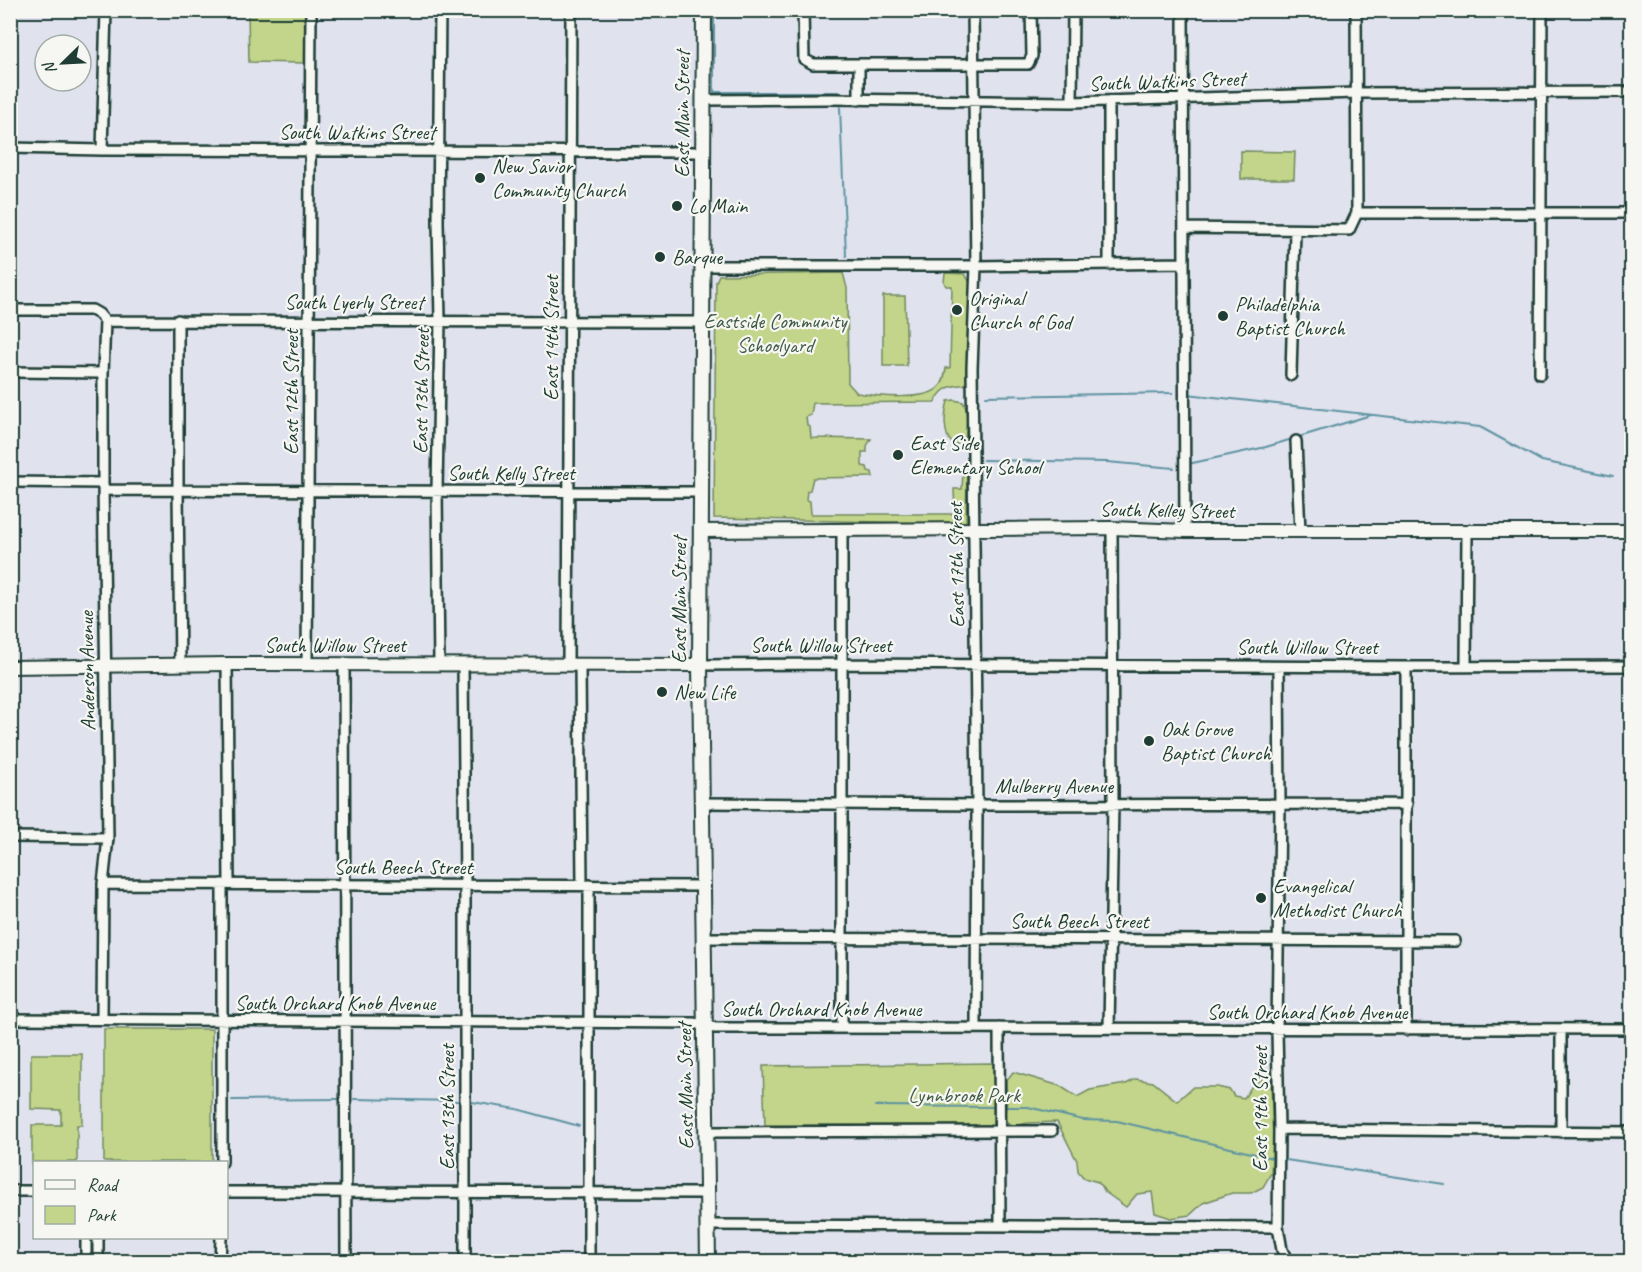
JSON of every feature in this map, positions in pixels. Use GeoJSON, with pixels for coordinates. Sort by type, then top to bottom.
{"type":"FeatureCollection","features":[{"type":"Feature","properties":{"kind":"main road","name":"East Main Street"},"geometry":{"type":"LineString","coordinates":[[704,10],[700,665],[708,1262]]}},
{"type":"Feature","properties":{"kind":"main road","name":"South Kelley Street"},"geometry":{"type":"LineString","coordinates":[[701,531],[1112,528],[1300,532],[1632,531]]}},
{"type":"Feature","properties":{"kind":"main road","name":"South Willow Street"},"geometry":{"type":"LineString","coordinates":[[10,668],[226,664],[700,665]]}},
{"type":"Feature","properties":{"kind":"street"},"geometry":{"type":"LineString","coordinates":[[102,150],[106,10]]}},
{"type":"Feature","properties":{"kind":"street","name":"East 12th Street"},"geometry":{"type":"LineString","coordinates":[[307,665],[311,10]]}},
{"type":"Feature","properties":{"kind":"street","name":"East 13th Street"},"geometry":{"type":"LineString","coordinates":[[440,664],[437,491],[441,10]]}},
{"type":"Feature","properties":{"kind":"street","name":"East 14th Street"},"geometry":{"type":"LineString","coordinates":[[571,10],[569,491],[574,665],[586,885],[589,1022],[589,1262]]}},
{"type":"Feature","properties":{"kind":"street"},"geometry":{"type":"LineString","coordinates":[[803,10],[804,59],[813,64],[1028,64],[1032,56],[1031,10]]}},
{"type":"Feature","properties":{"kind":"street","name":"East 17th Street"},"geometry":{"type":"LineString","coordinates":[[973,10],[976,266],[972,369],[977,804],[976,1028]]}},
{"type":"Feature","properties":{"kind":"street"},"geometry":{"type":"LineString","coordinates":[[1072,10],[1072,102]]}},
{"type":"Feature","properties":{"kind":"street"},"geometry":{"type":"LineString","coordinates":[[1184,10],[1185,531]]}},
{"type":"Feature","properties":{"kind":"street"},"geometry":{"type":"LineString","coordinates":[[1184,228],[1349,230],[1357,213],[1356,10]]}},
{"type":"Feature","properties":{"kind":"street"},"geometry":{"type":"LineString","coordinates":[[1539,374],[1542,10]]}},
{"type":"Feature","properties":{"kind":"street"},"geometry":{"type":"LineString","coordinates":[[859,64],[859,100]]}},
{"type":"Feature","properties":{"kind":"street","name":"South Watkins Street"},"geometry":{"type":"LineString","coordinates":[[704,100],[1109,102],[1356,93],[1632,92]]}},
{"type":"Feature","properties":{"kind":"street"},"geometry":{"type":"LineString","coordinates":[[1109,102],[1109,265]]}},
{"type":"Feature","properties":{"kind":"street","name":"South Watkins Street"},"geometry":{"type":"LineString","coordinates":[[10,148],[703,152]]}},
{"type":"Feature","properties":{"kind":"street"},"geometry":{"type":"LineString","coordinates":[[1357,213],[1632,213]]}},
{"type":"Feature","properties":{"kind":"street"},"geometry":{"type":"LineString","coordinates":[[1291,375],[1295,230]]}},
{"type":"Feature","properties":{"kind":"street"},"geometry":{"type":"LineString","coordinates":[[702,266],[1184,263]]}},
{"type":"Feature","properties":{"kind":"street","name":"South Lyerly Street"},"geometry":{"type":"LineString","coordinates":[[10,310],[92,310],[105,321],[702,322]]}},
{"type":"Feature","properties":{"kind":"street"},"geometry":{"type":"LineString","coordinates":[[178,320],[180,665]]}},
{"type":"Feature","properties":{"kind":"street","name":"Anderson Avenue"},"geometry":{"type":"LineString","coordinates":[[102,1019],[103,884],[108,838],[102,373],[105,321]]}},
{"type":"Feature","properties":{"kind":"street"},"geometry":{"type":"LineString","coordinates":[[10,372],[102,373]]}},
{"type":"Feature","properties":{"kind":"street"},"geometry":{"type":"LineString","coordinates":[[1296,441],[1300,532]]}},
{"type":"Feature","properties":{"kind":"street","name":"South Kelly Street"},"geometry":{"type":"LineString","coordinates":[[10,482],[178,490],[701,492]]}},
{"type":"Feature","properties":{"kind":"street"},"geometry":{"type":"LineString","coordinates":[[1108,1028],[1113,804],[1112,528]]}},
{"type":"Feature","properties":{"kind":"street"},"geometry":{"type":"LineString","coordinates":[[842,530],[842,1028]]}},
{"type":"Feature","properties":{"kind":"street"},"geometry":{"type":"LineString","coordinates":[[1466,666],[1467,532]]}},
{"type":"Feature","properties":{"kind":"street"},"geometry":{"type":"LineString","coordinates":[[222,1161],[226,664]]}},
{"type":"Feature","properties":{"kind":"street"},"geometry":{"type":"LineString","coordinates":[[344,665],[346,1262]]}},
{"type":"Feature","properties":{"kind":"street","name":"East 13th Street"},"geometry":{"type":"LineString","coordinates":[[463,665],[465,1262]]}},
{"type":"Feature","properties":{"kind":"street","name":"South Willow Street"},"geometry":{"type":"LineString","coordinates":[[700,665],[1632,666]]}},
{"type":"Feature","properties":{"kind":"street","name":"East 19th Street"},"geometry":{"type":"LineString","coordinates":[[1279,667],[1278,1227],[1282,1250],[1288,1262]]}},
{"type":"Feature","properties":{"kind":"street"},"geometry":{"type":"LineString","coordinates":[[1406,667],[1406,1030]]}},
{"type":"Feature","properties":{"kind":"street","name":"Mulberry Avenue"},"geometry":{"type":"LineString","coordinates":[[702,802],[1407,804]]}},
{"type":"Feature","properties":{"kind":"street"},"geometry":{"type":"LineString","coordinates":[[10,837],[108,838]]}},
{"type":"Feature","properties":{"kind":"street","name":"South Beech Street"},"geometry":{"type":"LineString","coordinates":[[103,884],[703,886]]}},
{"type":"Feature","properties":{"kind":"street","name":"South Beech Street"},"geometry":{"type":"LineString","coordinates":[[704,938],[1455,941]]}},
{"type":"Feature","properties":{"kind":"street","name":"South Orchard Knob Avenue"},"geometry":{"type":"LineString","coordinates":[[10,1019],[694,1023],[715,1028],[1632,1029]]}},
{"type":"Feature","properties":{"kind":"street"},"geometry":{"type":"LineString","coordinates":[[999,1028],[1000,1225]]}},
{"type":"Feature","properties":{"kind":"street"},"geometry":{"type":"LineString","coordinates":[[1561,1029],[1561,1132]]}},
{"type":"Feature","properties":{"kind":"street"},"geometry":{"type":"LineString","coordinates":[[1279,1129],[1632,1132]]}},
{"type":"Feature","properties":{"kind":"street"},"geometry":{"type":"LineString","coordinates":[[706,1132],[1052,1131]]}},
{"type":"Feature","properties":{"kind":"street"},"geometry":{"type":"LineString","coordinates":[[10,1191],[33,1191]]}},
{"type":"Feature","properties":{"kind":"street"},"geometry":{"type":"LineString","coordinates":[[228,1192],[707,1193]]}},
{"type":"Feature","properties":{"kind":"street"},"geometry":{"type":"LineString","coordinates":[[708,1225],[1278,1227]]}},
{"type":"Feature","properties":{"kind":"street"},"geometry":{"type":"LineString","coordinates":[[86,1239],[86,1262]]}},
{"type":"Feature","properties":{"kind":"street"},"geometry":{"type":"LineString","coordinates":[[98,1239],[98,1262]]}},
{"type":"Feature","properties":{"kind":"street"},"geometry":{"type":"LineString","coordinates":[[220,1239],[220,1262]]}},
{"type":"Feature","properties":{"kind":"green space"},"geometry":{"type":"Polygon","coordinates":[[[248,11],[306,11],[305,63],[249,62],[248,11]]]}},
{"type":"Feature","properties":{"kind":"green space"},"geometry":{"type":"Polygon","coordinates":[[[1241,151],[1295,152],[1294,179],[1241,179],[1241,151]]]}},
{"type":"Feature","properties":{"kind":"green space","name":"Eastside Community Schoolyard"},"geometry":{"type":"Polygon","coordinates":[[[843,273],[847,288],[848,383],[857,393],[913,396],[934,391],[941,384],[946,368],[950,368],[952,286],[946,286],[945,273],[965,274],[970,283],[969,384],[945,389],[935,402],[813,403],[811,415],[806,417],[811,438],[871,439],[867,452],[862,452],[862,466],[872,472],[873,477],[813,478],[806,500],[810,501],[811,514],[955,514],[954,489],[962,489],[963,472],[967,472],[966,524],[714,518],[716,282],[719,275],[843,273]]]}},
{"type":"Feature","properties":{"kind":"green space"},"geometry":{"type":"Polygon","coordinates":[[[883,296],[905,296],[907,366],[883,366],[883,296]]]}},
{"type":"Feature","properties":{"kind":"green space"},"geometry":{"type":"Polygon","coordinates":[[[948,401],[963,402],[967,415],[965,440],[957,444],[952,443],[949,439],[945,424],[948,401]]]}},
{"type":"Feature","properties":{"kind":"green space"},"geometry":{"type":"Polygon","coordinates":[[[104,1029],[212,1029],[212,1161],[104,1161],[104,1029]]]}},
{"type":"Feature","properties":{"kind":"green space"},"geometry":{"type":"Polygon","coordinates":[[[31,1054],[82,1054],[82,1125],[77,1125],[77,1161],[33,1161],[33,1168],[32,1125],[61,1125],[61,1110],[31,1109],[31,1054]]]}},
{"type":"Feature","properties":{"kind":"green space","name":"Lynnbrook Park"},"geometry":{"type":"Polygon","coordinates":[[[995,1063],[993,1126],[765,1125],[763,1066],[995,1063]]]}},
{"type":"Feature","properties":{"kind":"green space"},"geometry":{"type":"Polygon","coordinates":[[[1013,1072],[1060,1086],[1077,1097],[1090,1090],[1126,1084],[1136,1079],[1153,1082],[1177,1101],[1193,1087],[1217,1087],[1230,1090],[1234,1096],[1244,1098],[1254,1083],[1265,1077],[1271,1081],[1273,1139],[1271,1173],[1263,1187],[1251,1193],[1232,1193],[1203,1203],[1190,1215],[1171,1218],[1155,1213],[1152,1192],[1137,1194],[1126,1207],[1105,1192],[1098,1182],[1084,1178],[1078,1171],[1077,1161],[1057,1122],[1012,1126],[1004,1119],[1007,1101],[1006,1081],[1013,1072]]]}},
{"type":"Feature","properties":{"kind":"waterway"},"geometry":{"type":"LineString","coordinates":[[714,17],[714,92],[839,92]]}},
{"type":"Feature","properties":{"kind":"waterway"},"geometry":{"type":"LineString","coordinates":[[840,107],[846,256]]}},
{"type":"Feature","properties":{"kind":"waterway"},"geometry":{"type":"LineString","coordinates":[[986,396],[1173,393]]}},
{"type":"Feature","properties":{"kind":"waterway"},"geometry":{"type":"LineString","coordinates":[[1187,394],[1480,427],[1542,461],[1613,476]]}},
{"type":"Feature","properties":{"kind":"waterway"},"geometry":{"type":"LineString","coordinates":[[1188,464],[1266,447],[1371,415]]}},
{"type":"Feature","properties":{"kind":"waterway"},"geometry":{"type":"LineString","coordinates":[[983,460],[1107,462],[1174,468]]}},
{"type":"Feature","properties":{"kind":"waterway"},"geometry":{"type":"LineString","coordinates":[[232,1100],[340,1099]]}},
{"type":"Feature","properties":{"kind":"waterway"},"geometry":{"type":"LineString","coordinates":[[354,1099],[458,1101]]}},
{"type":"Feature","properties":{"kind":"waterway"},"geometry":{"type":"LineString","coordinates":[[472,1102],[517,1109],[579,1126]]}},
{"type":"Feature","properties":{"kind":"waterway"},"geometry":{"type":"LineString","coordinates":[[875,1106],[992,1107]]}},
{"type":"Feature","properties":{"kind":"waterway"},"geometry":{"type":"LineString","coordinates":[[1006,1107],[1028,1107],[1083,1120],[1117,1121],[1272,1158]]}},
{"type":"Feature","properties":{"kind":"waterway"},"geometry":{"type":"LineString","coordinates":[[1286,1160],[1444,1184]]}},
{"type":"Feature","properties":{"kind":"place","name":"New Savior Community Church"},"geometry":{"type":"Point","coordinates":[480,178]}},
{"type":"Feature","properties":{"kind":"place","name":"Lo Main"},"geometry":{"type":"Point","coordinates":[677,206]}},
{"type":"Feature","properties":{"kind":"place","name":"Barque"},"geometry":{"type":"Point","coordinates":[660,257]}},
{"type":"Feature","properties":{"kind":"place","name":"Original Church of God"},"geometry":{"type":"Point","coordinates":[957,310]}},
{"type":"Feature","properties":{"kind":"place","name":"Philadelphia Baptist Church"},"geometry":{"type":"Point","coordinates":[1223,316]}},
{"type":"Feature","properties":{"kind":"place","name":"East Side Elementary School"},"geometry":{"type":"Point","coordinates":[898,455]}},
{"type":"Feature","properties":{"kind":"place","name":"New Life"},"geometry":{"type":"Point","coordinates":[662,692]}},
{"type":"Feature","properties":{"kind":"place","name":"Oak Grove Baptist Church"},"geometry":{"type":"Point","coordinates":[1149,741]}},
{"type":"Feature","properties":{"kind":"place","name":"Evangelical Methodist Church"},"geometry":{"type":"Point","coordinates":[1261,898]}}]}
